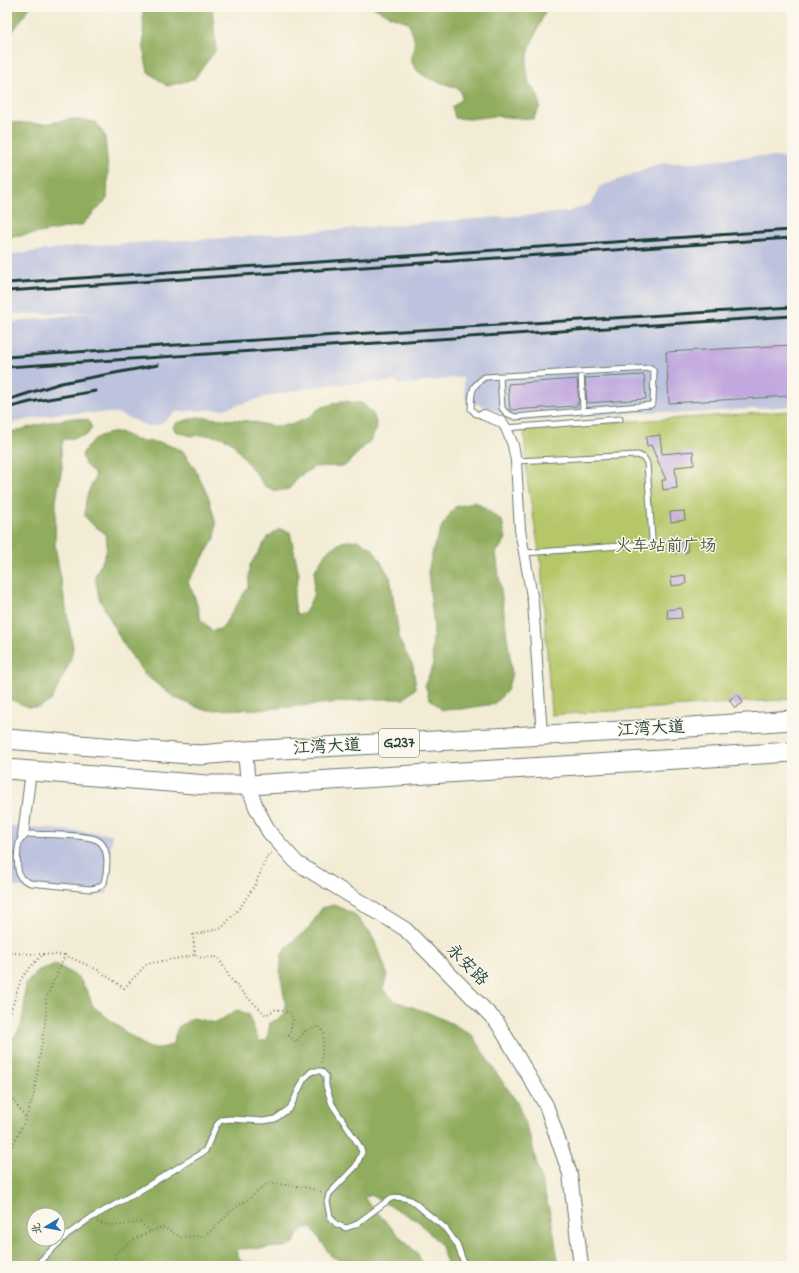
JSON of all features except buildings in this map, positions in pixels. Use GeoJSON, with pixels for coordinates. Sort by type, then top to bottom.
{"type":"FeatureCollection","features":[{"type":"Feature","properties":{"kind":"highway","name":"江湾大道"},"geometry":{"type":"LineString","coordinates":[[7,739],[200,755],[245,751],[661,729],[792,720]]}},
{"type":"Feature","properties":{"kind":"highway","name":"江湾大道"},"geometry":{"type":"LineString","coordinates":[[7,769],[207,785],[248,785],[792,752]]}},
{"type":"Feature","properties":{"kind":"street"},"geometry":{"type":"LineString","coordinates":[[484,415],[502,422],[513,445],[516,461],[520,530],[533,602],[542,735]]}},
{"type":"Feature","properties":{"kind":"street","name":"永安路"},"geometry":{"type":"LineString","coordinates":[[245,751],[248,785],[256,807],[269,832],[297,863],[406,929],[497,1022],[546,1105],[570,1174],[581,1266]]}},
{"type":"Feature","properties":{"kind":"street"},"geometry":{"type":"LineString","coordinates":[[23,835],[31,771]]}},
{"type":"Feature","properties":{"kind":"lane"},"geometry":{"type":"LineString","coordinates":[[484,415],[476,414],[471,409],[472,393],[476,383],[485,377],[651,368],[654,372],[653,402],[651,405],[515,417],[506,413],[502,408],[500,377]]}},
{"type":"Feature","properties":{"kind":"lane"},"geometry":{"type":"LineString","coordinates":[[581,372],[583,411]]}},
{"type":"Feature","properties":{"kind":"lane"},"geometry":{"type":"LineString","coordinates":[[506,428],[620,419]]}},
{"type":"Feature","properties":{"kind":"lane"},"geometry":{"type":"LineString","coordinates":[[516,461],[638,456],[644,458],[647,463],[651,542],[647,544],[524,553]]}},
{"type":"Feature","properties":{"kind":"lane"},"geometry":{"type":"LineString","coordinates":[[31,834],[98,840],[103,845],[106,852],[106,877],[104,884],[97,888],[90,888],[30,883],[24,880],[20,876],[17,868],[19,844],[23,835],[31,834]]}},
{"type":"Feature","properties":{"kind":"lane"},"geometry":{"type":"LineString","coordinates":[[35,1266],[68,1234],[89,1219],[136,1193],[205,1151],[216,1126],[221,1120],[231,1119],[263,1121],[275,1119],[290,1108],[304,1080],[312,1071],[321,1071],[326,1076],[326,1086],[332,1104],[362,1152],[356,1166],[329,1194],[327,1202],[330,1216],[336,1224],[346,1228],[355,1225],[390,1198],[396,1196],[404,1197],[411,1200],[445,1228],[457,1244],[465,1266]]}},
{"type":"Feature","properties":{"kind":"path"},"geometry":{"type":"LineString","coordinates":[[195,955],[193,935],[222,928],[241,906],[255,885],[267,856],[281,845]]}},
{"type":"Feature","properties":{"kind":"path"},"geometry":{"type":"LineString","coordinates":[[7,953],[65,954],[98,970],[124,988],[147,964],[195,955],[202,958],[218,957],[230,978],[266,1015],[276,1009],[291,1013],[293,1021],[289,1036],[295,1042],[306,1031],[319,1026],[324,1034],[321,1071]]}},
{"type":"Feature","properties":{"kind":"path"},"geometry":{"type":"LineString","coordinates":[[7,1023],[21,979],[34,963],[44,954]]}},
{"type":"Feature","properties":{"kind":"path"},"geometry":{"type":"LineString","coordinates":[[7,1157],[26,1118],[34,1094],[46,1016],[46,999],[65,954]]}},
{"type":"Feature","properties":{"kind":"path"},"geometry":{"type":"LineString","coordinates":[[7,1089],[26,1118]]}},
{"type":"Feature","properties":{"kind":"path"},"geometry":{"type":"LineString","coordinates":[[111,1266],[117,1252],[138,1236],[162,1226],[181,1237],[205,1236],[234,1208],[250,1198],[268,1183],[311,1187],[329,1194]]}},
{"type":"Feature","properties":{"kind":"path"},"geometry":{"type":"LineString","coordinates":[[89,1219],[103,1224],[121,1226],[140,1222],[150,1231]]}},
{"type":"Feature","properties":{"kind":"shaded area"},"geometry":{"type":"Polygon","coordinates":[[[754,156],[792,158],[792,406],[676,414],[661,411],[512,422],[500,412],[466,400],[463,377],[398,385],[397,381],[325,385],[272,395],[224,409],[176,412],[159,425],[147,426],[117,413],[61,413],[7,424],[7,323],[95,312],[7,314],[7,255],[77,246],[226,238],[568,212],[592,203],[599,187],[663,163],[691,163],[754,156]]]}},
{"type":"Feature","properties":{"kind":"shaded area"},"geometry":{"type":"Polygon","coordinates":[[[7,825],[112,834],[107,894],[7,886],[7,825]]]}},
{"type":"Feature","properties":{"kind":"green space"},"geometry":{"type":"Polygon","coordinates":[[[7,7],[30,7],[7,40],[7,7]]]}},
{"type":"Feature","properties":{"kind":"green space"},"geometry":{"type":"Polygon","coordinates":[[[140,7],[212,7],[216,50],[194,79],[167,86],[148,72],[144,53],[143,13],[140,7]]]}},
{"type":"Feature","properties":{"kind":"green space"},"geometry":{"type":"Polygon","coordinates":[[[373,7],[547,7],[530,47],[526,65],[529,83],[538,95],[540,107],[533,119],[495,116],[470,119],[455,118],[452,107],[462,99],[460,90],[430,79],[418,71],[413,65],[411,57],[414,47],[414,40],[408,22],[390,16],[373,7]]]}},
{"type":"Feature","properties":{"kind":"green space"},"geometry":{"type":"Polygon","coordinates":[[[72,119],[96,122],[105,136],[108,170],[107,199],[82,225],[7,237],[7,122],[44,124],[72,119]]]}},
{"type":"Feature","properties":{"kind":"green space"},"geometry":{"type":"Polygon","coordinates":[[[342,401],[362,403],[374,415],[377,429],[370,441],[345,466],[314,467],[300,476],[289,489],[276,491],[265,486],[231,441],[221,437],[205,435],[191,436],[175,431],[173,426],[177,423],[197,417],[249,421],[272,426],[290,425],[308,418],[320,408],[342,401]]]}},
{"type":"Feature","properties":{"kind":"green space","name":"火车站前广场"},"geometry":{"type":"Polygon","coordinates":[[[792,411],[792,699],[551,715],[541,563],[527,479],[524,428],[792,411]]]}},
{"type":"Feature","properties":{"kind":"green space"},"geometry":{"type":"Polygon","coordinates":[[[73,418],[88,420],[92,428],[87,435],[63,440],[61,451],[62,467],[56,501],[55,546],[73,648],[70,662],[51,701],[39,707],[28,707],[7,698],[7,433],[73,418]]]}},
{"type":"Feature","properties":{"kind":"green space"},"geometry":{"type":"Polygon","coordinates":[[[120,432],[136,440],[162,443],[182,450],[194,467],[209,498],[216,524],[215,538],[188,582],[195,598],[201,620],[213,631],[222,628],[248,587],[250,565],[268,537],[279,529],[290,532],[299,574],[294,596],[296,614],[305,613],[313,596],[315,570],[326,552],[342,542],[357,540],[372,548],[390,577],[400,642],[413,666],[416,688],[404,699],[375,699],[266,709],[204,710],[175,698],[144,674],[122,642],[99,598],[95,576],[106,553],[107,542],[105,533],[94,526],[85,517],[87,497],[95,479],[94,473],[85,465],[82,455],[93,440],[102,435],[120,432]]]}},
{"type":"Feature","properties":{"kind":"green space"},"geometry":{"type":"Polygon","coordinates":[[[476,502],[502,521],[506,539],[496,553],[512,673],[507,691],[494,704],[462,709],[442,710],[429,698],[425,684],[433,666],[432,651],[434,629],[428,572],[434,546],[442,526],[455,507],[476,502]]]}},
{"type":"Feature","properties":{"kind":"green space"},"geometry":{"type":"Polygon","coordinates":[[[334,905],[354,914],[370,932],[379,950],[387,974],[383,989],[395,1001],[429,1013],[453,1024],[473,1036],[517,1102],[531,1139],[551,1217],[559,1266],[448,1266],[440,1244],[418,1221],[370,1195],[364,1198],[418,1254],[423,1266],[349,1265],[331,1256],[312,1228],[304,1228],[298,1234],[294,1243],[285,1247],[237,1249],[237,1254],[241,1262],[259,1263],[264,1266],[7,1266],[7,1047],[21,1027],[24,1009],[25,985],[39,970],[56,964],[79,978],[87,991],[93,1006],[129,1035],[149,1048],[160,1048],[172,1045],[178,1027],[193,1018],[215,1023],[237,1010],[248,1014],[259,1041],[267,1040],[270,1023],[284,1016],[286,1007],[280,973],[282,954],[292,942],[309,928],[322,908],[334,905]]]}},
{"type":"Feature","properties":{"kind":"railway"},"geometry":{"type":"LineString","coordinates":[[7,283],[792,230]]}},
{"type":"Feature","properties":{"kind":"railway"},"geometry":{"type":"LineString","coordinates":[[7,291],[792,238]]}},
{"type":"Feature","properties":{"kind":"railway"},"geometry":{"type":"LineString","coordinates":[[7,357],[792,307]]}},
{"type":"Feature","properties":{"kind":"railway"},"geometry":{"type":"LineString","coordinates":[[7,367],[792,316]]}},
{"type":"Feature","properties":{"kind":"railway"},"geometry":{"type":"LineString","coordinates":[[7,400],[61,383],[158,365]]}},
{"type":"Feature","properties":{"kind":"railway"},"geometry":{"type":"LineString","coordinates":[[7,408],[30,402],[96,391]]}}]}
